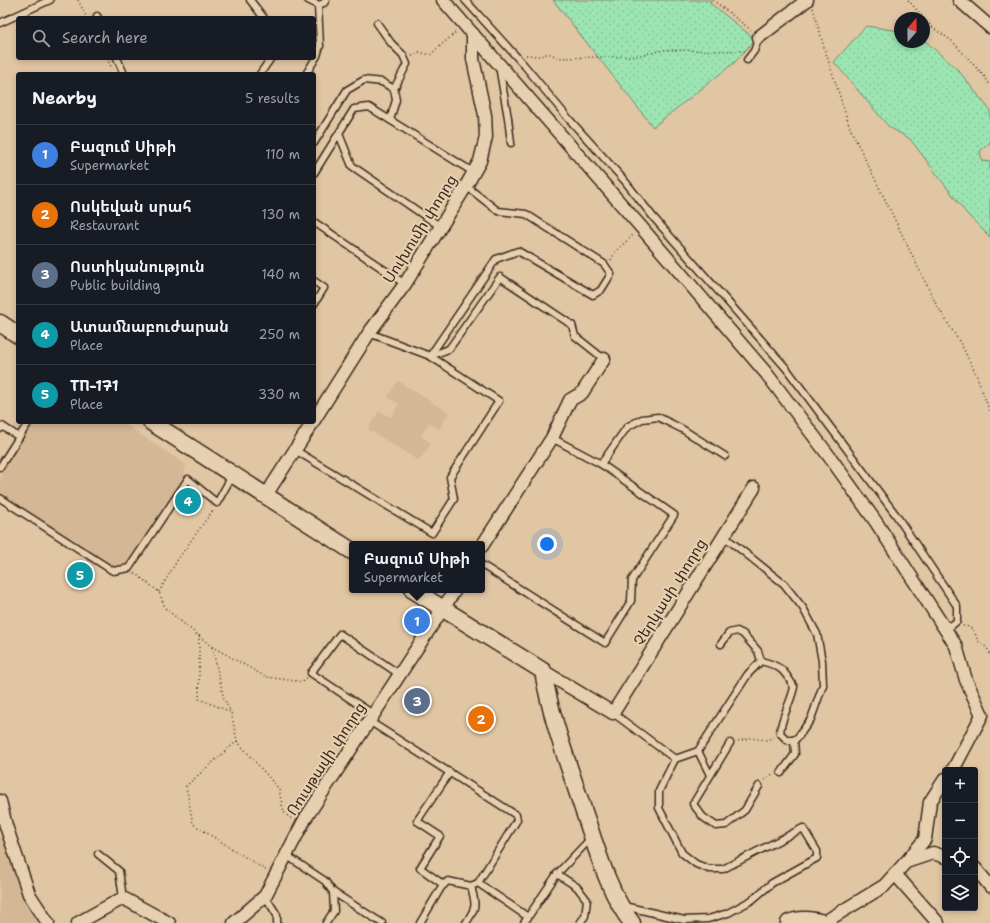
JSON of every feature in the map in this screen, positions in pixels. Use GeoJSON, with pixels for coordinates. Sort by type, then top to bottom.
{"type":"FeatureCollection","features":[{"type":"Feature","properties":{"kind":"street"},"geometry":{"type":"LineString","coordinates":[[443,0],[766,373],[828,453],[876,522],[956,646],[966,680],[982,715],[955,767]]}},
{"type":"Feature","properties":{"kind":"street"},"geometry":{"type":"LineString","coordinates":[[959,0],[990,27]]}},
{"type":"Feature","properties":{"kind":"street"},"geometry":{"type":"LineString","coordinates":[[759,36],[810,4]]}},
{"type":"Feature","properties":{"kind":"street","name":"Սուխումի փողոց"},"geometry":{"type":"LineString","coordinates":[[316,416],[370,333],[405,284],[480,161],[486,137],[485,115],[473,60],[473,34]]}},
{"type":"Feature","properties":{"kind":"street"},"geometry":{"type":"LineString","coordinates":[[0,323],[16,334]]}},
{"type":"Feature","properties":{"kind":"street"},"geometry":{"type":"LineString","coordinates":[[485,541],[552,438],[570,400],[582,393],[604,359]]}},
{"type":"Feature","properties":{"kind":"street"},"geometry":{"type":"LineString","coordinates":[[154,424],[349,549]]}},
{"type":"Feature","properties":{"kind":"street","name":"Սուխումի փողոց"},"geometry":{"type":"LineString","coordinates":[[266,496],[311,424]]}},
{"type":"Feature","properties":{"kind":"street","name":"Չերկասի փողոց"},"geometry":{"type":"LineString","coordinates":[[613,713],[754,488]]}},
{"type":"Feature","properties":{"kind":"street"},"geometry":{"type":"LineString","coordinates":[[418,593],[613,713]]}},
{"type":"Feature","properties":{"kind":"street","name":"Ռուսթավի փողոց"},"geometry":{"type":"LineString","coordinates":[[234,923],[265,896],[302,825],[399,674],[444,609],[453,593]]}},
{"type":"Feature","properties":{"kind":"street"},"geometry":{"type":"LineString","coordinates":[[544,671],[554,719],[592,837],[620,906],[632,923]]}},
{"type":"Feature","properties":{"kind":"street"},"geometry":{"type":"LineString","coordinates":[[789,923],[793,921],[808,920],[824,923],[884,886],[925,839],[930,802],[942,784]]}},
{"type":"Feature","properties":{"kind":"street"},"geometry":{"type":"LineString","coordinates":[[0,801],[6,826],[29,894],[48,923]]}},
{"type":"Feature","properties":{"kind":"street"},"geometry":{"type":"LineString","coordinates":[[906,862],[933,853],[942,856]]}},
{"type":"Feature","properties":{"kind":"street"},"geometry":{"type":"LineString","coordinates":[[978,872],[990,886]]}},
{"type":"Feature","properties":{"kind":"street"},"geometry":{"type":"LineString","coordinates":[[895,874],[938,923]]}},
{"type":"Feature","properties":{"kind":"street"},"geometry":{"type":"LineString","coordinates":[[78,923],[123,898],[169,923]]}},
{"type":"Feature","properties":{"kind":"lane"},"geometry":{"type":"LineString","coordinates":[[0,23],[50,0]]}},
{"type":"Feature","properties":{"kind":"lane"},"geometry":{"type":"LineString","coordinates":[[250,0],[262,16]]}},
{"type":"Feature","properties":{"kind":"lane"},"geometry":{"type":"LineString","coordinates":[[308,0],[318,5]]}},
{"type":"Feature","properties":{"kind":"lane"},"geometry":{"type":"LineString","coordinates":[[318,5],[326,0]]}},
{"type":"Feature","properties":{"kind":"lane"},"geometry":{"type":"LineString","coordinates":[[465,0],[520,60],[568,118],[624,180],[654,218],[786,368],[896,515],[957,606],[957,622],[952,626],[942,623]]}},
{"type":"Feature","properties":{"kind":"lane"},"geometry":{"type":"LineString","coordinates":[[316,58],[320,46],[318,5]]}},
{"type":"Feature","properties":{"kind":"lane"},"geometry":{"type":"LineString","coordinates":[[377,23],[391,43],[403,55],[407,64],[394,89],[396,100],[390,120]]}},
{"type":"Feature","properties":{"kind":"lane"},"geometry":{"type":"LineString","coordinates":[[747,60],[754,51],[759,36]]}},
{"type":"Feature","properties":{"kind":"lane"},"geometry":{"type":"LineString","coordinates":[[118,60],[123,72]]}},
{"type":"Feature","properties":{"kind":"lane"},"geometry":{"type":"LineString","coordinates":[[261,72],[270,60]]}},
{"type":"Feature","properties":{"kind":"lane"},"geometry":{"type":"LineString","coordinates":[[307,72],[315,60]]}},
{"type":"Feature","properties":{"kind":"lane"},"geometry":{"type":"LineString","coordinates":[[499,64],[511,143]]}},
{"type":"Feature","properties":{"kind":"lane"},"geometry":{"type":"LineString","coordinates":[[316,140],[347,90],[364,80],[382,82],[394,89]]}},
{"type":"Feature","properties":{"kind":"lane"},"geometry":{"type":"LineString","coordinates":[[316,170],[354,109],[370,107],[473,172]]}},
{"type":"Feature","properties":{"kind":"lane"},"geometry":{"type":"LineString","coordinates":[[339,134],[352,166],[441,227]]}},
{"type":"Feature","properties":{"kind":"lane"},"geometry":{"type":"LineString","coordinates":[[430,356],[496,259],[518,251],[593,295],[601,290],[612,274],[604,264],[526,214],[498,211],[466,186]]}},
{"type":"Feature","properties":{"kind":"lane"},"geometry":{"type":"LineString","coordinates":[[316,223],[405,284]]}},
{"type":"Feature","properties":{"kind":"lane"},"geometry":{"type":"LineString","coordinates":[[430,356],[449,349],[500,277],[572,324],[575,336],[604,359]]}},
{"type":"Feature","properties":{"kind":"lane"},"geometry":{"type":"LineString","coordinates":[[316,283],[324,288],[316,301]]}},
{"type":"Feature","properties":{"kind":"lane"},"geometry":{"type":"LineString","coordinates":[[295,450],[432,533],[454,499],[450,477],[499,401],[430,356],[370,333]]}},
{"type":"Feature","properties":{"kind":"lane"},"geometry":{"type":"LineString","coordinates":[[601,464],[628,428],[642,419],[658,417],[725,456]]}},
{"type":"Feature","properties":{"kind":"lane"},"geometry":{"type":"LineString","coordinates":[[0,467],[28,424]]}},
{"type":"Feature","properties":{"kind":"lane"},"geometry":{"type":"LineString","coordinates":[[0,429],[2,426],[19,437]]}},
{"type":"Feature","properties":{"kind":"lane"},"geometry":{"type":"LineString","coordinates":[[485,567],[605,643],[632,601],[632,580],[674,514],[601,464],[552,438]]}},
{"type":"Feature","properties":{"kind":"lane"},"geometry":{"type":"LineString","coordinates":[[0,498],[113,571],[129,568],[188,479],[217,503],[233,474]]}},
{"type":"Feature","properties":{"kind":"lane"},"geometry":{"type":"LineString","coordinates":[[725,536],[784,584],[803,608],[817,634],[822,661],[823,685],[811,719],[798,737],[794,740],[787,740],[780,733],[780,725],[792,699],[794,687],[786,673],[774,664],[761,662]]}},
{"type":"Feature","properties":{"kind":"lane"},"geometry":{"type":"LineString","coordinates":[[721,644],[729,633],[737,631],[743,634],[758,651],[761,662]]}},
{"type":"Feature","properties":{"kind":"lane"},"geometry":{"type":"LineString","coordinates":[[399,674],[340,634],[311,673],[450,772],[516,815],[517,820],[478,883],[471,886],[448,882],[444,884],[420,923]]}},
{"type":"Feature","properties":{"kind":"lane"},"geometry":{"type":"LineString","coordinates":[[620,906],[684,920],[708,919],[728,913],[752,900],[772,882],[817,858],[817,851],[803,828],[722,869],[709,869],[696,864],[682,853],[659,808],[659,791],[675,759],[698,751],[748,674],[761,662]]}},
{"type":"Feature","properties":{"kind":"lane"},"geometry":{"type":"LineString","coordinates":[[613,713],[675,759]]}},
{"type":"Feature","properties":{"kind":"lane"},"geometry":{"type":"LineString","coordinates":[[781,773],[795,754],[794,740]]}},
{"type":"Feature","properties":{"kind":"lane"},"geometry":{"type":"LineString","coordinates":[[730,743],[693,804],[703,817],[716,826],[726,825],[745,810],[759,786]]}},
{"type":"Feature","properties":{"kind":"lane"},"geometry":{"type":"LineString","coordinates":[[698,751],[710,775]]}},
{"type":"Feature","properties":{"kind":"lane"},"geometry":{"type":"LineString","coordinates":[[444,884],[420,868],[440,836],[417,821],[450,772]]}},
{"type":"Feature","properties":{"kind":"lane"},"geometry":{"type":"LineString","coordinates":[[524,923],[557,874],[592,837]]}},
{"type":"Feature","properties":{"kind":"lane"},"geometry":{"type":"LineString","coordinates":[[98,854],[120,871],[123,898]]}},
{"type":"Feature","properties":{"kind":"lane"},"geometry":{"type":"LineString","coordinates":[[286,855],[325,881],[333,892],[382,923]]}},
{"type":"Feature","properties":{"kind":"lane"},"geometry":{"type":"LineString","coordinates":[[557,874],[577,887],[587,900],[585,916],[580,923]]}},
{"type":"Feature","properties":{"kind":"lane"},"geometry":{"type":"LineString","coordinates":[[478,883],[528,917]]}},
{"type":"Feature","properties":{"kind":"lane"},"geometry":{"type":"LineString","coordinates":[[466,923],[475,906],[471,886]]}},
{"type":"Feature","properties":{"kind":"lane"},"geometry":{"type":"LineString","coordinates":[[326,923],[334,911],[333,892]]}},
{"type":"Feature","properties":{"kind":"lane"},"geometry":{"type":"LineString","coordinates":[[265,896],[277,915],[277,923]]}},
{"type":"Feature","properties":{"kind":"path"},"geometry":{"type":"LineString","coordinates":[[78,0],[86,16]]}},
{"type":"Feature","properties":{"kind":"path"},"geometry":{"type":"LineString","coordinates":[[713,0],[759,36]]}},
{"type":"Feature","properties":{"kind":"path"},"geometry":{"type":"LineString","coordinates":[[908,0],[932,27],[952,41],[985,77],[990,86]]}},
{"type":"Feature","properties":{"kind":"path"},"geometry":{"type":"LineString","coordinates":[[810,4],[850,128],[936,304],[962,346],[976,374],[990,412]]}},
{"type":"Feature","properties":{"kind":"path"},"geometry":{"type":"LineString","coordinates":[[407,64],[411,57],[419,52],[430,55],[464,24]]}},
{"type":"Feature","properties":{"kind":"path"},"geometry":{"type":"LineString","coordinates":[[520,60],[526,54],[534,57],[548,54],[558,58],[637,56],[664,50],[754,51]]}},
{"type":"Feature","properties":{"kind":"path"},"geometry":{"type":"LineString","coordinates":[[108,60],[114,72]]}},
{"type":"Feature","properties":{"kind":"path"},"geometry":{"type":"LineString","coordinates":[[612,257],[620,245],[641,227]]}},
{"type":"Feature","properties":{"kind":"path"},"geometry":{"type":"LineString","coordinates":[[159,592],[178,559],[217,503]]}},
{"type":"Feature","properties":{"kind":"path"},"geometry":{"type":"LineString","coordinates":[[129,568],[159,592],[165,608],[199,634],[211,646],[266,677],[303,682],[311,673]]}},
{"type":"Feature","properties":{"kind":"path"},"geometry":{"type":"LineString","coordinates":[[957,622],[965,627],[970,627],[975,633],[978,641],[987,648],[990,654]]}},
{"type":"Feature","properties":{"kind":"path"},"geometry":{"type":"LineString","coordinates":[[199,634],[200,699],[231,712]]}},
{"type":"Feature","properties":{"kind":"path"},"geometry":{"type":"LineString","coordinates":[[211,646],[224,699],[231,712],[237,741],[279,789],[285,814],[302,825]]}},
{"type":"Feature","properties":{"kind":"path"},"geometry":{"type":"LineString","coordinates":[[730,743],[750,738],[767,740],[780,733]]}},
{"type":"Feature","properties":{"kind":"path"},"geometry":{"type":"LineString","coordinates":[[237,741],[186,786],[193,824],[275,876]]}},
{"type":"Feature","properties":{"kind":"path"},"geometry":{"type":"LineString","coordinates":[[759,786],[771,775],[781,773]]}},
{"type":"Feature","properties":{"kind":"shaded area"},"geometry":{"type":"Polygon","coordinates":[[[398,381],[449,413],[439,429],[429,423],[421,436],[431,443],[419,461],[368,429],[379,411],[391,417],[399,404],[387,397],[398,381]]]}},
{"type":"Feature","properties":{"kind":"shaded area"},"geometry":{"type":"Polygon","coordinates":[[[32,424],[125,424],[186,465],[183,480],[127,564],[114,567],[1,494],[0,483],[3,470],[32,424]]]}},
{"type":"Feature","properties":{"kind":"shaded area"},"geometry":{"type":"Polygon","coordinates":[[[0,830],[20,891],[39,923],[0,923],[0,830]]]}},
{"type":"Feature","properties":{"kind":"green space"},"geometry":{"type":"Polygon","coordinates":[[[553,0],[711,0],[710,3],[755,39],[735,62],[653,127],[553,0]]]}},
{"type":"Feature","properties":{"kind":"green space"},"geometry":{"type":"Polygon","coordinates":[[[866,26],[894,30],[894,48],[930,48],[930,45],[958,70],[990,110],[990,143],[980,151],[982,161],[990,162],[990,237],[967,214],[910,139],[889,127],[834,62],[866,26]]]}},
{"type":"Feature","properties":{"kind":"place","name":"Ատամնաբուժարան"},"geometry":{"type":"Point","coordinates":[188,501]}},
{"type":"Feature","properties":{"kind":"place","name":"ТП-171"},"geometry":{"type":"Point","coordinates":[80,575]}},
{"type":"Feature","properties":{"kind":"place","name":"Բազում Սիթի"},"geometry":{"type":"Point","coordinates":[417,621]}},
{"type":"Feature","properties":{"kind":"place","name":"Ոստիկանություն"},"geometry":{"type":"Point","coordinates":[417,701]}},
{"type":"Feature","properties":{"kind":"place","name":"Ոսկեվան սրահ"},"geometry":{"type":"Point","coordinates":[481,719]}}]}
